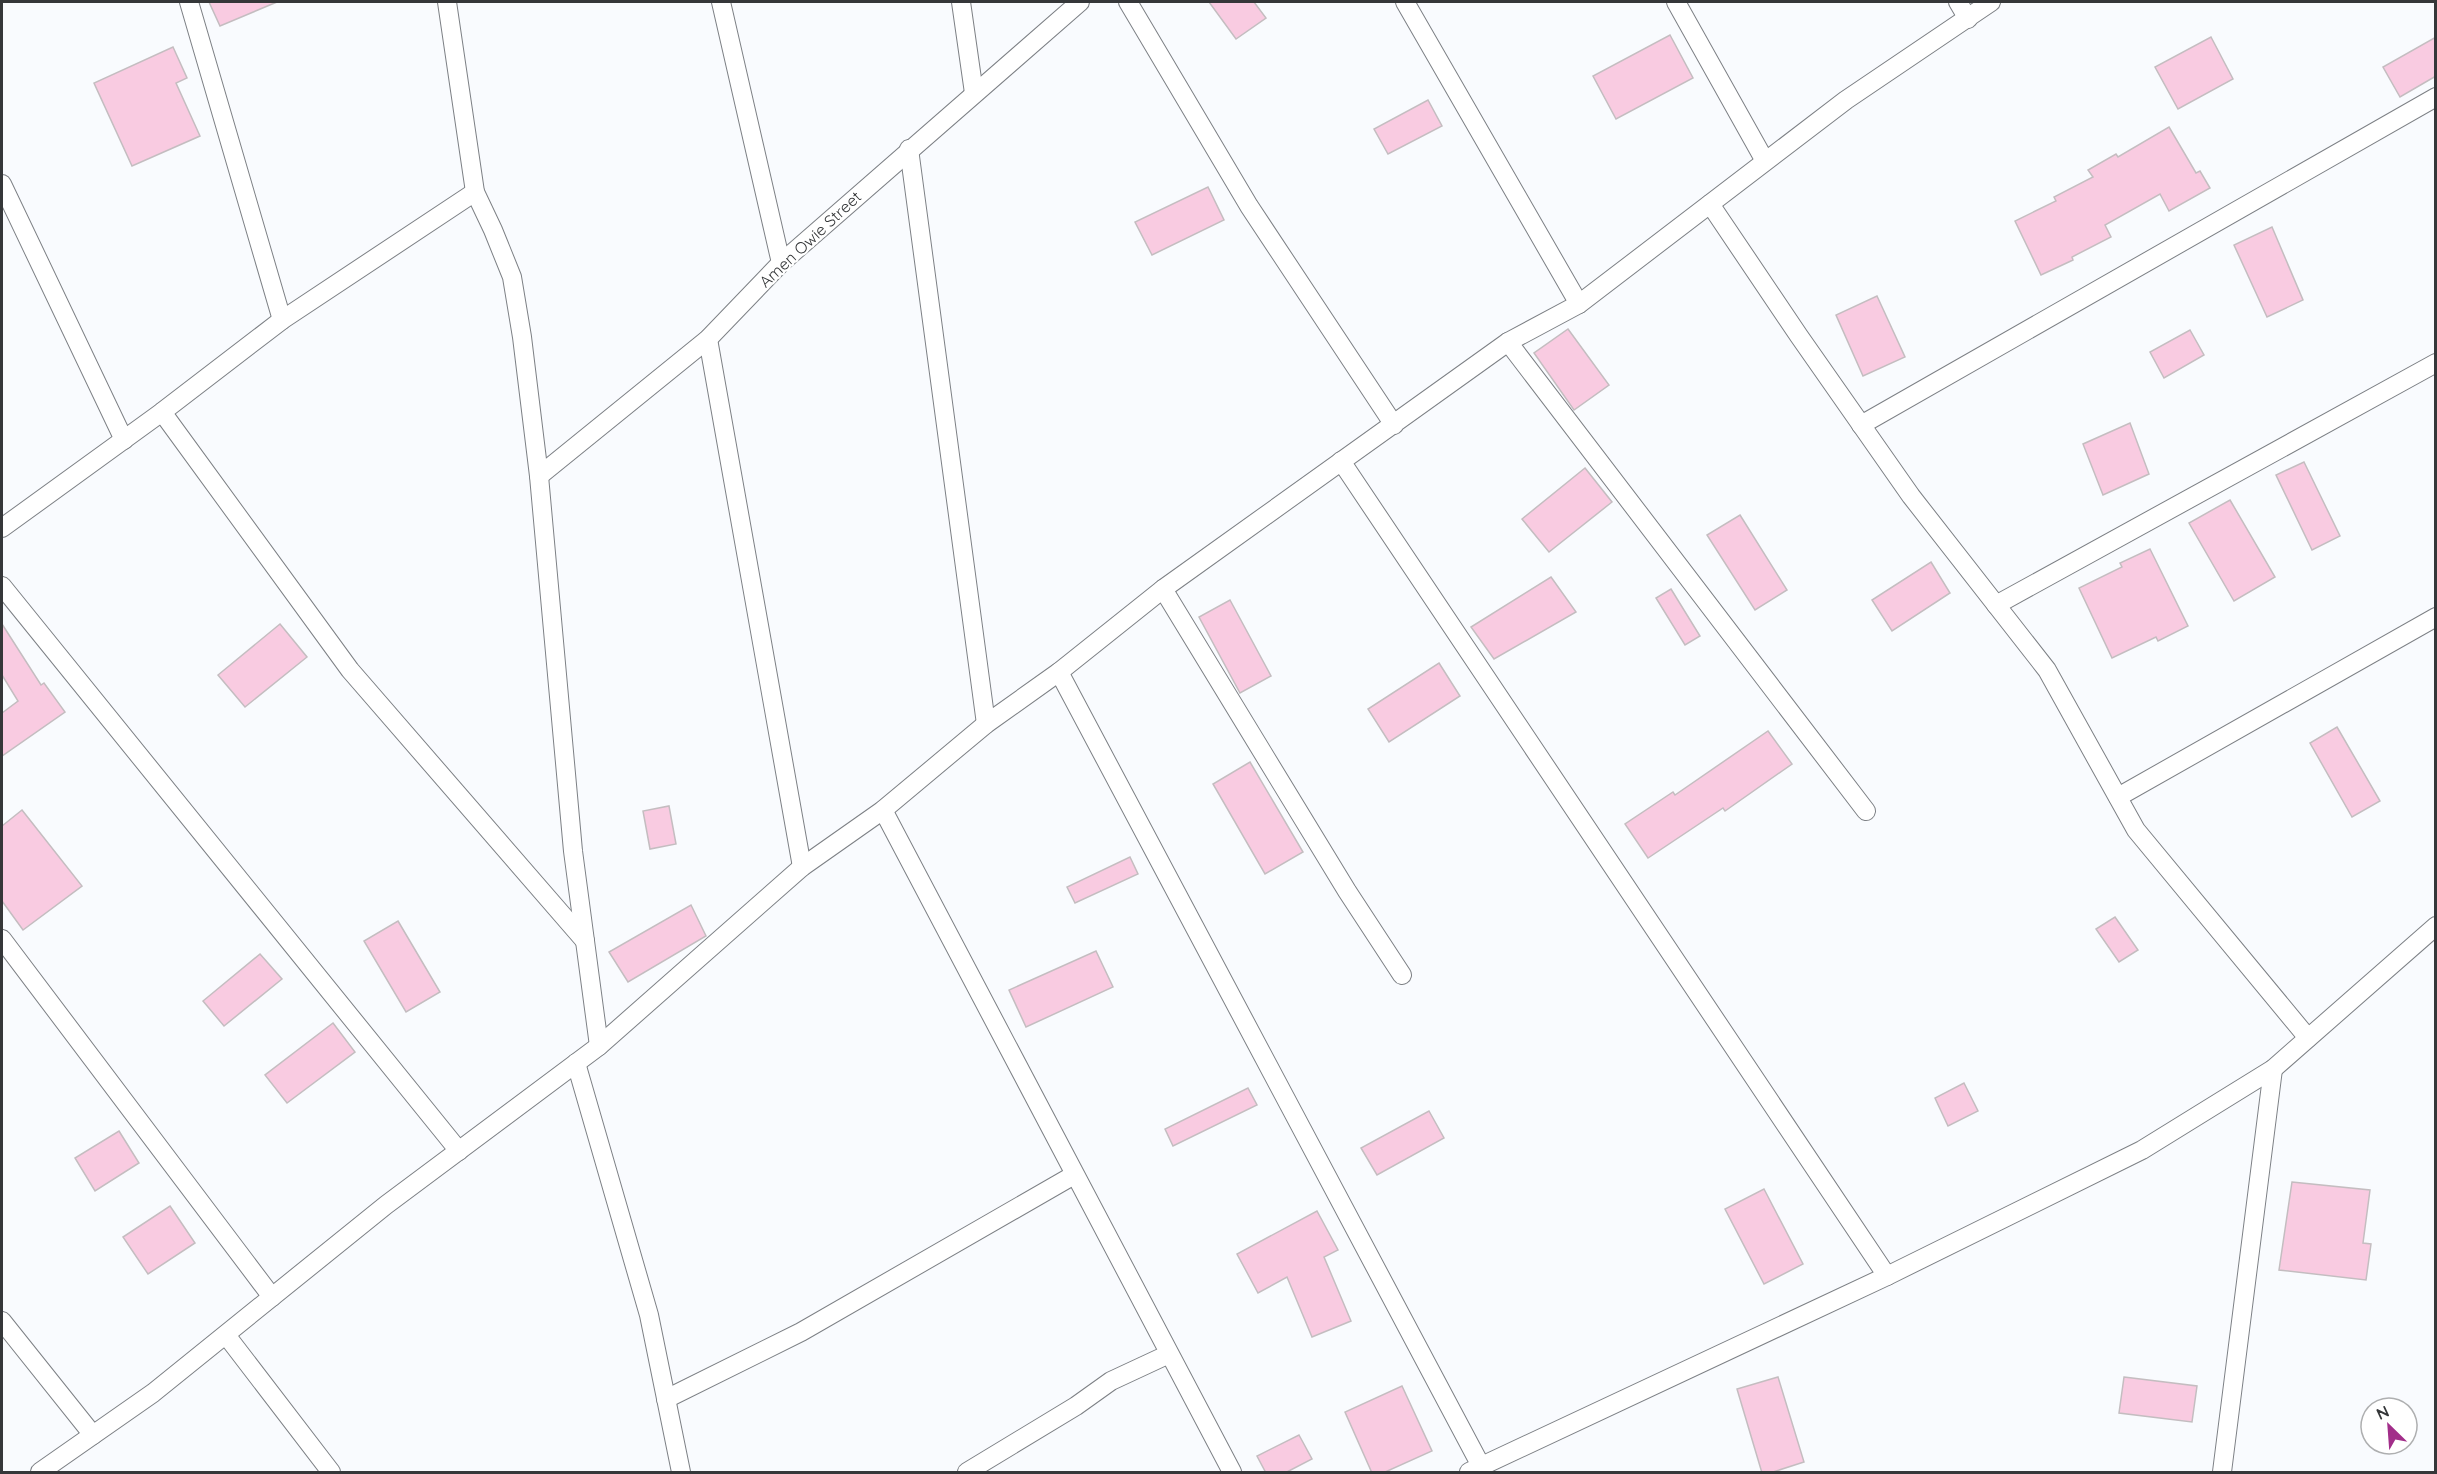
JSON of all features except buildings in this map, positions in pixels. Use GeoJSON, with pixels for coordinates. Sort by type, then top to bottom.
{"type":"FeatureCollection","features":[{"type":"Feature","properties":{"kind":"street"},"geometry":{"type":"LineString","coordinates":[[189,2],[282,320]]}},
{"type":"Feature","properties":{"kind":"street"},"geometry":{"type":"LineString","coordinates":[[447,2],[475,192],[494,230],[512,277],[522,337],[539,476],[573,851],[599,1046]]}},
{"type":"Feature","properties":{"kind":"street"},"geometry":{"type":"LineString","coordinates":[[721,2],[781,263]]}},
{"type":"Feature","properties":{"kind":"street"},"geometry":{"type":"LineString","coordinates":[[962,2],[974,93]]}},
{"type":"Feature","properties":{"kind":"street","name":"Amen Owie Street"},"geometry":{"type":"LineString","coordinates":[[539,476],[708,339],[781,263],[1080,2]]}},
{"type":"Feature","properties":{"kind":"street"},"geometry":{"type":"LineString","coordinates":[[1128,2],[1249,206],[1394,425]]}},
{"type":"Feature","properties":{"kind":"street"},"geometry":{"type":"LineString","coordinates":[[1405,2],[1578,304]]}},
{"type":"Feature","properties":{"kind":"street"},"geometry":{"type":"LineString","coordinates":[[1676,2],[1766,161]]}},
{"type":"Feature","properties":{"kind":"street"},"geometry":{"type":"LineString","coordinates":[[1958,2],[1968,19]]}},
{"type":"Feature","properties":{"kind":"street"},"geometry":{"type":"LineString","coordinates":[[40,1473],[153,1392],[387,1205],[599,1046],[802,867],[883,810],[986,724],[1059,672],[1163,589],[1508,342],[1578,304],[1846,100],[1991,2]]}},
{"type":"Feature","properties":{"kind":"street"},"geometry":{"type":"LineString","coordinates":[[1861,425],[2436,98]]}},
{"type":"Feature","properties":{"kind":"street"},"geometry":{"type":"LineString","coordinates":[[909,149],[986,724]]}},
{"type":"Feature","properties":{"kind":"street"},"geometry":{"type":"LineString","coordinates":[[2,184],[124,440]]}},
{"type":"Feature","properties":{"kind":"street"},"geometry":{"type":"LineString","coordinates":[[2,528],[162,412],[282,320],[475,192]]}},
{"type":"Feature","properties":{"kind":"street"},"geometry":{"type":"LineString","coordinates":[[1710,204],[1911,496],[2047,669],[2136,830],[2308,1038]]}},
{"type":"Feature","properties":{"kind":"street"},"geometry":{"type":"LineString","coordinates":[[708,339],[802,867]]}},
{"type":"Feature","properties":{"kind":"street"},"geometry":{"type":"LineString","coordinates":[[1508,342],[1866,811]]}},
{"type":"Feature","properties":{"kind":"street"},"geometry":{"type":"LineString","coordinates":[[1996,605],[2436,363]]}},
{"type":"Feature","properties":{"kind":"street"},"geometry":{"type":"LineString","coordinates":[[162,412],[350,670],[585,941]]}},
{"type":"Feature","properties":{"kind":"street"},"geometry":{"type":"LineString","coordinates":[[1341,461],[1887,1276]]}},
{"type":"Feature","properties":{"kind":"street"},"geometry":{"type":"LineString","coordinates":[[2,586],[459,1151]]}},
{"type":"Feature","properties":{"kind":"street"},"geometry":{"type":"LineString","coordinates":[[1163,589],[1347,891],[1402,975]]}},
{"type":"Feature","properties":{"kind":"street"},"geometry":{"type":"LineString","coordinates":[[2118,797],[2436,617]]}},
{"type":"Feature","properties":{"kind":"street"},"geometry":{"type":"LineString","coordinates":[[1059,672],[1475,1469],[1887,1276],[2142,1150],[2273,1069],[2436,926]]}},
{"type":"Feature","properties":{"kind":"street"},"geometry":{"type":"LineString","coordinates":[[883,810],[1232,1473]]}},
{"type":"Feature","properties":{"kind":"street"},"geometry":{"type":"LineString","coordinates":[[2,939],[272,1298]]}},
{"type":"Feature","properties":{"kind":"street"},"geometry":{"type":"LineString","coordinates":[[576,1063],[649,1315],[681,1473]]}},
{"type":"Feature","properties":{"kind":"street"},"geometry":{"type":"LineString","coordinates":[[2222,1473],[2273,1069]]}},
{"type":"Feature","properties":{"kind":"street"},"geometry":{"type":"LineString","coordinates":[[666,1399],[801,1332],[1074,1175]]}},
{"type":"Feature","properties":{"kind":"street"},"geometry":{"type":"LineString","coordinates":[[2,1321],[93,1435]]}},
{"type":"Feature","properties":{"kind":"street"},"geometry":{"type":"LineString","coordinates":[[226,1335],[331,1473]]}},
{"type":"Feature","properties":{"kind":"street"},"geometry":{"type":"LineString","coordinates":[[967,1473],[1076,1406],[1111,1381],[1169,1354]]}}]}
